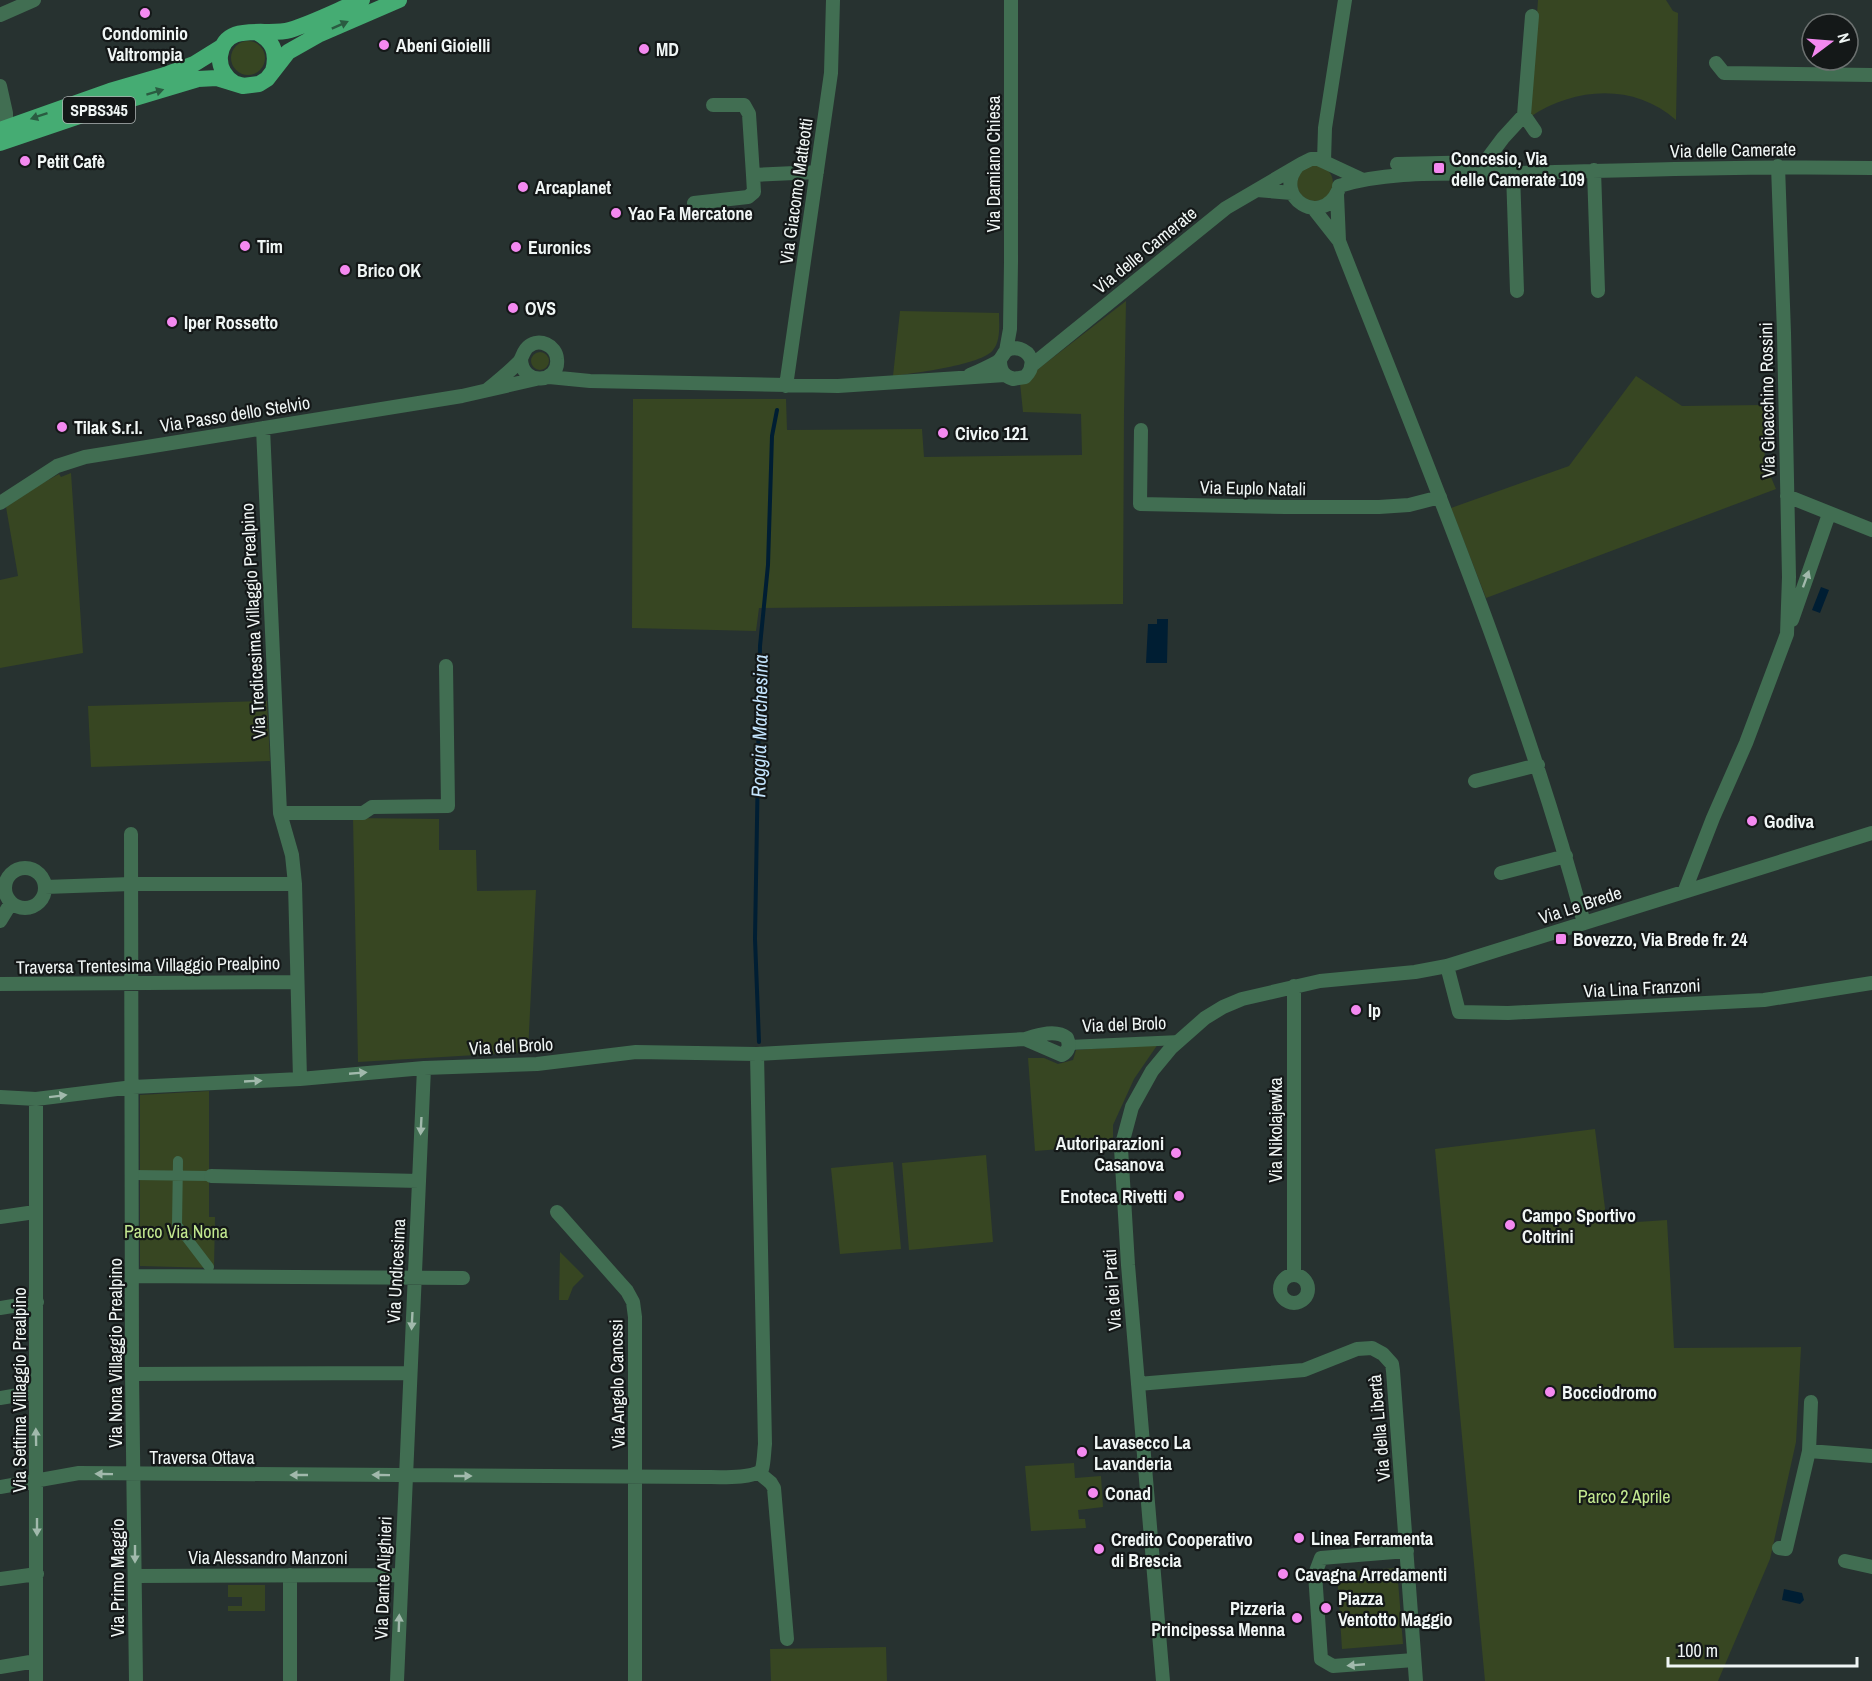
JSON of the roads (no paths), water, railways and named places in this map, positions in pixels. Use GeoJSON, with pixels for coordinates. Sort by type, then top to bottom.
{"type":"FeatureCollection","features":[{"type":"Feature","properties":{"kind":"main road","name":"SPBS345"},"geometry":{"type":"LineString","coordinates":[[2,133],[110,91],[194,64],[223,46],[237,33],[246,31],[280,33],[303,26],[363,0]]}},
{"type":"Feature","properties":{"kind":"main road","name":"SPBS345"},"geometry":{"type":"LineString","coordinates":[[2,133],[118,103],[198,79],[217,78],[250,87],[259,84],[267,79],[288,52],[399,0]]}},
{"type":"Feature","properties":{"kind":"main road"},"geometry":{"type":"LineString","coordinates":[[256,32],[271,43],[275,52],[276,62],[273,71]]}},
{"type":"Feature","properties":{"kind":"main road"},"geometry":{"type":"LineString","coordinates":[[223,46],[220,64],[229,79],[236,84]]}},
{"type":"Feature","properties":{"kind":"street"},"geometry":{"type":"LineString","coordinates":[[0,15],[34,0]]}},
{"type":"Feature","properties":{"kind":"street","name":"Via Giacomo Matteotti"},"geometry":{"type":"LineString","coordinates":[[786,386],[832,66],[832,0]]}},
{"type":"Feature","properties":{"kind":"street","name":"Via Damiano Chiesa"},"geometry":{"type":"LineString","coordinates":[[1011,0],[1010,329],[1013,353]]}},
{"type":"Feature","properties":{"kind":"street"},"geometry":{"type":"LineString","coordinates":[[1339,241],[1337,174],[1327,163],[1326,128],[1345,0]]}},
{"type":"Feature","properties":{"kind":"street"},"geometry":{"type":"LineString","coordinates":[[1397,164],[1485,162],[1524,115],[1532,16]]}},
{"type":"Feature","properties":{"kind":"street"},"geometry":{"type":"LineString","coordinates":[[1716,63],[1724,73],[1872,75]]}},
{"type":"Feature","properties":{"kind":"street"},"geometry":{"type":"LineString","coordinates":[[0,86],[6,113],[2,133]]}},
{"type":"Feature","properties":{"kind":"street"},"geometry":{"type":"LineString","coordinates":[[694,203],[748,197],[754,192],[748,114],[744,105],[713,105]]}},
{"type":"Feature","properties":{"kind":"street"},"geometry":{"type":"LineString","coordinates":[[1524,115],[1535,130]]}},
{"type":"Feature","properties":{"kind":"street"},"geometry":{"type":"LineString","coordinates":[[1326,128],[1290,182],[1292,193],[1300,204],[1313,208],[1339,241],[1481,603],[1538,765],[1584,923]]}},
{"type":"Feature","properties":{"kind":"street","name":"Via delle Camerate"},"geometry":{"type":"LineString","coordinates":[[786,386],[838,386],[1005,375],[1013,379],[1025,377],[1031,366],[1226,208],[1311,159],[1327,163],[1361,179]]}},
{"type":"Feature","properties":{"kind":"street","name":"Via delle Camerate"},"geometry":{"type":"LineString","coordinates":[[1313,208],[1323,207],[1331,202],[1338,190],[1361,179],[1431,174],[1778,166],[1872,168]]}},
{"type":"Feature","properties":{"kind":"street","name":"Via Gioacchino Rossini"},"geometry":{"type":"LineString","coordinates":[[1778,166],[1789,577],[1787,634]]}},
{"type":"Feature","properties":{"kind":"street"},"geometry":{"type":"LineString","coordinates":[[1594,171],[1598,291]]}},
{"type":"Feature","properties":{"kind":"street"},"geometry":{"type":"LineString","coordinates":[[753,175],[817,172]]}},
{"type":"Feature","properties":{"kind":"street"},"geometry":{"type":"LineString","coordinates":[[1513,173],[1517,291]]}},
{"type":"Feature","properties":{"kind":"street"},"geometry":{"type":"LineString","coordinates":[[1257,190],[1292,193]]}},
{"type":"Feature","properties":{"kind":"street"},"geometry":{"type":"LineString","coordinates":[[486,391],[521,359],[530,345],[542,343],[554,350],[558,361],[590,381]]}},
{"type":"Feature","properties":{"kind":"street","name":"Via delle Camerate"},"geometry":{"type":"LineString","coordinates":[[966,378],[1013,353],[1059,343]]}},
{"type":"Feature","properties":{"kind":"street"},"geometry":{"type":"LineString","coordinates":[[1005,375],[1002,371],[1013,353],[1030,358],[1031,366]]}},
{"type":"Feature","properties":{"kind":"street"},"geometry":{"type":"LineString","coordinates":[[521,359],[526,374],[542,378],[554,372],[558,361]]}},
{"type":"Feature","properties":{"kind":"street","name":"Via Passo dello Stelvio"},"geometry":{"type":"LineString","coordinates":[[0,503],[57,466],[85,457],[486,391],[542,378],[786,386]]}},
{"type":"Feature","properties":{"kind":"street","name":"Via Tredicesima Villaggio Prealpino"},"geometry":{"type":"LineString","coordinates":[[262,428],[280,813],[292,855],[295,884],[300,1078]]}},
{"type":"Feature","properties":{"kind":"street","name":"Via Euplo Natali"},"geometry":{"type":"LineString","coordinates":[[1141,430],[1140,504],[1380,507],[1409,505],[1440,497]]}},
{"type":"Feature","properties":{"kind":"street"},"geometry":{"type":"LineString","coordinates":[[1787,496],[1872,530]]}},
{"type":"Feature","properties":{"kind":"street","name":"Via Gioacchino Rossini"},"geometry":{"type":"LineString","coordinates":[[1685,890],[1746,743],[1829,514]]}},
{"type":"Feature","properties":{"kind":"street"},"geometry":{"type":"LineString","coordinates":[[280,813],[363,813],[372,807],[448,806],[446,666]]}},
{"type":"Feature","properties":{"kind":"street"},"geometry":{"type":"LineString","coordinates":[[1475,781],[1538,765]]}},
{"type":"Feature","properties":{"kind":"street","name":"Via Le Brede"},"geometry":{"type":"LineString","coordinates":[[1294,986],[1320,981],[1415,972],[1447,966],[1872,833]]}},
{"type":"Feature","properties":{"kind":"street","name":"Via Nona Villaggio Prealpino"},"geometry":{"type":"LineString","coordinates":[[131,834],[134,1474]]}},
{"type":"Feature","properties":{"kind":"street"},"geometry":{"type":"LineString","coordinates":[[1501,873],[1566,856]]}},
{"type":"Feature","properties":{"kind":"street"},"geometry":{"type":"LineString","coordinates":[[24,868],[31,868],[41,876],[45,887],[41,900],[24,908],[11,903],[2,888],[8,876],[24,868]]}},
{"type":"Feature","properties":{"kind":"street"},"geometry":{"type":"LineString","coordinates":[[45,887],[131,884],[295,884]]}},
{"type":"Feature","properties":{"kind":"street"},"geometry":{"type":"LineString","coordinates":[[0,921],[11,903]]}},
{"type":"Feature","properties":{"kind":"street","name":"Via Lina Franzoni"},"geometry":{"type":"LineString","coordinates":[[1447,966],[1460,1012],[1508,1013],[1764,1000],[1872,983]]}},
{"type":"Feature","properties":{"kind":"street","name":"Traversa Trentesima Villaggio Prealpino"},"geometry":{"type":"LineString","coordinates":[[0,984],[297,982]]}},
{"type":"Feature","properties":{"kind":"street","name":"Via dei Prati"},"geometry":{"type":"LineString","coordinates":[[1163,1681],[1128,1265],[1122,1138],[1132,1107],[1143,1086],[1152,1071],[1180,1040],[1205,1018],[1223,1007],[1242,999],[1294,986]]}},
{"type":"Feature","properties":{"kind":"street","name":"Via Nikolajewka"},"geometry":{"type":"LineString","coordinates":[[1294,986],[1294,1274]]}},
{"type":"Feature","properties":{"kind":"street","name":"Via del Brolo"},"geometry":{"type":"LineString","coordinates":[[0,1097],[36,1099],[133,1087],[300,1078],[424,1068],[537,1064],[636,1052],[757,1054],[1025,1039],[1062,1054],[1069,1045],[1180,1040]]}},
{"type":"Feature","properties":{"kind":"street"},"geometry":{"type":"LineString","coordinates":[[755,1474],[762,1469],[765,1444],[757,1054]]}},
{"type":"Feature","properties":{"kind":"street","name":"Via Undicesima"},"geometry":{"type":"LineString","coordinates":[[405,1475],[424,1068]]}},
{"type":"Feature","properties":{"kind":"street","name":"Via Settima Villaggio Prealpino"},"geometry":{"type":"LineString","coordinates":[[36,1099],[36,1681]]}},
{"type":"Feature","properties":{"kind":"street"},"geometry":{"type":"LineString","coordinates":[[178,1161],[177,1225],[209,1268]]}},
{"type":"Feature","properties":{"kind":"street"},"geometry":{"type":"LineString","coordinates":[[133,1175],[419,1181]]}},
{"type":"Feature","properties":{"kind":"street"},"geometry":{"type":"LineString","coordinates":[[0,1217],[35,1212]]}},
{"type":"Feature","properties":{"kind":"street","name":"Via Angelo Canossi"},"geometry":{"type":"LineString","coordinates":[[557,1212],[627,1291],[633,1302],[636,1476],[635,1681]]}},
{"type":"Feature","properties":{"kind":"street"},"geometry":{"type":"LineString","coordinates":[[133,1276],[463,1278]]}},
{"type":"Feature","properties":{"kind":"street"},"geometry":{"type":"LineString","coordinates":[[0,1308],[37,1302]]}},
{"type":"Feature","properties":{"kind":"street","name":"Via della Libertà"},"geometry":{"type":"LineString","coordinates":[[1138,1384],[1304,1370],[1357,1349],[1372,1348],[1383,1354],[1392,1364],[1393,1371],[1416,1681]]}},
{"type":"Feature","properties":{"kind":"street"},"geometry":{"type":"LineString","coordinates":[[132,1374],[410,1373]]}},
{"type":"Feature","properties":{"kind":"street"},"geometry":{"type":"LineString","coordinates":[[0,1398],[36,1392]]}},
{"type":"Feature","properties":{"kind":"street"},"geometry":{"type":"LineString","coordinates":[[1779,1548],[1786,1549],[1809,1451],[1811,1402]]}},
{"type":"Feature","properties":{"kind":"street"},"geometry":{"type":"LineString","coordinates":[[1809,1451],[1872,1456]]}},
{"type":"Feature","properties":{"kind":"street","name":"Traversa Ottava"},"geometry":{"type":"LineString","coordinates":[[0,1486],[79,1473],[405,1475]]}},
{"type":"Feature","properties":{"kind":"street","name":"Via Primo Maggio"},"geometry":{"type":"LineString","coordinates":[[134,1474],[136,1681]]}},
{"type":"Feature","properties":{"kind":"street"},"geometry":{"type":"LineString","coordinates":[[636,1476],[755,1474],[766,1478],[774,1488],[787,1639]]}},
{"type":"Feature","properties":{"kind":"street","name":"Via Angelo Canossi"},"geometry":{"type":"LineString","coordinates":[[405,1475],[636,1476]]}},
{"type":"Feature","properties":{"kind":"street","name":"Via Dante Alighieri"},"geometry":{"type":"LineString","coordinates":[[397,1681],[405,1475]]}},
{"type":"Feature","properties":{"kind":"street"},"geometry":{"type":"LineString","coordinates":[[1407,1551],[1321,1558],[1315,1574],[1321,1659],[1333,1666],[1414,1660]]}},
{"type":"Feature","properties":{"kind":"street"},"geometry":{"type":"LineString","coordinates":[[1845,1561],[1872,1566]]}},
{"type":"Feature","properties":{"kind":"street"},"geometry":{"type":"LineString","coordinates":[[0,1579],[37,1574]]}},
{"type":"Feature","properties":{"kind":"street"},"geometry":{"type":"LineString","coordinates":[[290,1575],[290,1681]]}},
{"type":"Feature","properties":{"kind":"street","name":"Via Alessandro Manzoni"},"geometry":{"type":"LineString","coordinates":[[135,1576],[401,1575]]}},
{"type":"Feature","properties":{"kind":"street"},"geometry":{"type":"LineString","coordinates":[[0,1667],[36,1662]]}},
{"type":"Feature","properties":{"kind":"water"},"geometry":{"type":"Polygon","coordinates":[[[1821,587],[1829,590],[1820,613],[1812,610],[1821,587]]]}},
{"type":"Feature","properties":{"kind":"water"},"geometry":{"type":"Polygon","coordinates":[[[1157,619],[1168,619],[1167,663],[1146,663],[1148,624],[1157,624],[1157,619]]]}},
{"type":"Feature","properties":{"kind":"water"},"geometry":{"type":"Polygon","coordinates":[[[1784,1589],[1802,1593],[1804,1600],[1800,1604],[1782,1600],[1784,1589]]]}},
{"type":"Feature","properties":{"kind":"waterway","name":"Roggia Marchesina"},"geometry":{"type":"LineString","coordinates":[[759,1042],[755,939],[760,646],[768,565],[772,436],[777,410]]}},
{"type":"Feature","properties":{"kind":"place","name":"Condominio Valtrompia"},"geometry":{"type":"Point","coordinates":[145,13]}},
{"type":"Feature","properties":{"kind":"place","name":"Abeni Gioielli"},"geometry":{"type":"Point","coordinates":[384,45]}},
{"type":"Feature","properties":{"kind":"place","name":"MD"},"geometry":{"type":"Point","coordinates":[644,49]}},
{"type":"Feature","properties":{"kind":"place","name":"Petit Cafè"},"geometry":{"type":"Point","coordinates":[25,161]}},
{"type":"Feature","properties":{"kind":"place","name":"Concesio, Via delle Camerate 109"},"geometry":{"type":"Point","coordinates":[1439,168]}},
{"type":"Feature","properties":{"kind":"place","name":"Arcaplanet"},"geometry":{"type":"Point","coordinates":[523,187]}},
{"type":"Feature","properties":{"kind":"place","name":"Yao Fa Mercatone"},"geometry":{"type":"Point","coordinates":[616,213]}},
{"type":"Feature","properties":{"kind":"place","name":"Tim"},"geometry":{"type":"Point","coordinates":[245,246]}},
{"type":"Feature","properties":{"kind":"place","name":"Euronics"},"geometry":{"type":"Point","coordinates":[516,247]}},
{"type":"Feature","properties":{"kind":"place","name":"Brico OK"},"geometry":{"type":"Point","coordinates":[345,270]}},
{"type":"Feature","properties":{"kind":"place","name":"OVS"},"geometry":{"type":"Point","coordinates":[513,308]}},
{"type":"Feature","properties":{"kind":"place","name":"Iper Rossetto"},"geometry":{"type":"Point","coordinates":[172,322]}},
{"type":"Feature","properties":{"kind":"place","name":"Tilak S.r.l."},"geometry":{"type":"Point","coordinates":[62,427]}},
{"type":"Feature","properties":{"kind":"place","name":"Civico 121"},"geometry":{"type":"Point","coordinates":[943,433]}},
{"type":"Feature","properties":{"kind":"place","name":"Godiva"},"geometry":{"type":"Point","coordinates":[1752,821]}},
{"type":"Feature","properties":{"kind":"place","name":"Bovezzo, Via Brede fr. 24"},"geometry":{"type":"Point","coordinates":[1561,939]}},
{"type":"Feature","properties":{"kind":"place","name":"Ip"},"geometry":{"type":"Point","coordinates":[1356,1010]}},
{"type":"Feature","properties":{"kind":"place","name":"Autoriparazioni Casanova"},"geometry":{"type":"Point","coordinates":[1176,1153]}},
{"type":"Feature","properties":{"kind":"place","name":"Enoteca Rivetti"},"geometry":{"type":"Point","coordinates":[1179,1196]}},
{"type":"Feature","properties":{"kind":"place","name":"Campo Sportivo Coltrini"},"geometry":{"type":"Point","coordinates":[1510,1225]}},
{"type":"Feature","properties":{"kind":"place","name":"Bocciodromo"},"geometry":{"type":"Point","coordinates":[1550,1392]}},
{"type":"Feature","properties":{"kind":"place","name":"Lavasecco La Lavanderia"},"geometry":{"type":"Point","coordinates":[1082,1452]}},
{"type":"Feature","properties":{"kind":"place","name":"Conad"},"geometry":{"type":"Point","coordinates":[1093,1493]}},
{"type":"Feature","properties":{"kind":"place","name":"Linea Ferramenta"},"geometry":{"type":"Point","coordinates":[1299,1538]}},
{"type":"Feature","properties":{"kind":"place","name":"Credito Cooperativo di Brescia"},"geometry":{"type":"Point","coordinates":[1099,1549]}},
{"type":"Feature","properties":{"kind":"place","name":"Cavagna Arredamenti"},"geometry":{"type":"Point","coordinates":[1283,1574]}},
{"type":"Feature","properties":{"kind":"place","name":"Piazza Ventotto Maggio"},"geometry":{"type":"Point","coordinates":[1326,1608]}},
{"type":"Feature","properties":{"kind":"place","name":"Pizzeria Principessa Menna"},"geometry":{"type":"Point","coordinates":[1297,1618]}},
{"type":"Feature","properties":{"kind":"park label","name":"Parco Via Nona"},"geometry":{"type":"Point","coordinates":[176,1231]}},
{"type":"Feature","properties":{"kind":"park label","name":"Parco 2 Aprile"},"geometry":{"type":"Point","coordinates":[1624,1496]}}]}
